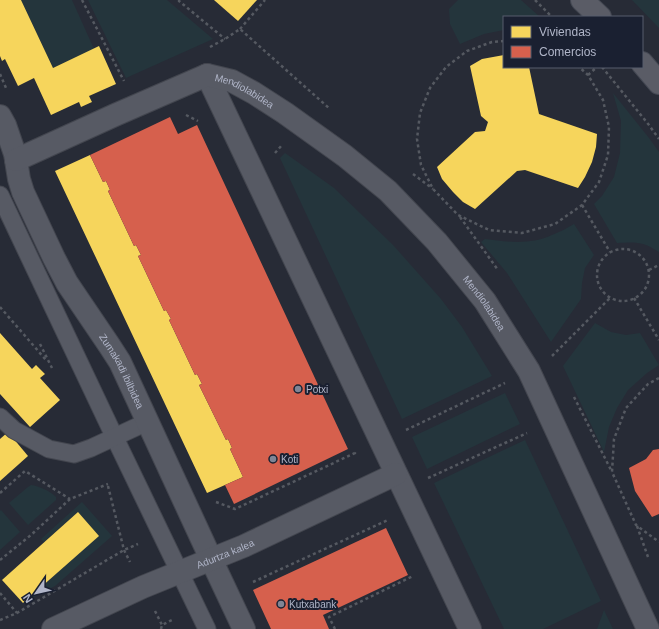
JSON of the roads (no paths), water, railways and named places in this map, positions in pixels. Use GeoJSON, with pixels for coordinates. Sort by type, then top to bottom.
{"type":"FeatureCollection","features":[{"type":"Feature","properties":{"kind":"main road"},"geometry":{"type":"LineString","coordinates":[[582,0],[599,16]]}},
{"type":"Feature","properties":{"kind":"main road"},"geometry":{"type":"LineString","coordinates":[[643,64],[659,83]]}},
{"type":"Feature","properties":{"kind":"street","name":"Mendiolabidea"},"geometry":{"type":"LineString","coordinates":[[207,75],[470,629]]}},
{"type":"Feature","properties":{"kind":"street","name":"Mendiolabidea"},"geometry":{"type":"LineString","coordinates":[[16,160],[207,75],[232,81],[254,93],[285,113],[345,156],[388,191],[437,242],[485,301],[529,371],[648,629]]}},
{"type":"Feature","properties":{"kind":"street","name":"Zumakadi ibilbidea"},"geometry":{"type":"LineString","coordinates":[[0,116],[16,160],[23,192],[54,258],[67,283],[116,356],[244,629]]}},
{"type":"Feature","properties":{"kind":"street","name":"Adurtza kalea"},"geometry":{"type":"LineString","coordinates":[[53,629],[143,587],[244,546],[396,474]]}},
{"type":"Feature","properties":{"kind":"lane"},"geometry":{"type":"LineString","coordinates":[[0,195],[207,629]]}},
{"type":"Feature","properties":{"kind":"lane"},"geometry":{"type":"LineString","coordinates":[[0,417],[14,430],[49,449],[74,454],[115,438],[147,422]]}},
{"type":"Feature","properties":{"kind":"place","name":"Potxi"},"geometry":{"type":"Point","coordinates":[298,389]}},
{"type":"Feature","properties":{"kind":"place","name":"Koti"},"geometry":{"type":"Point","coordinates":[273,459]}},
{"type":"Feature","properties":{"kind":"place","name":"Kutxabank"},"geometry":{"type":"Point","coordinates":[281,604]}}]}
